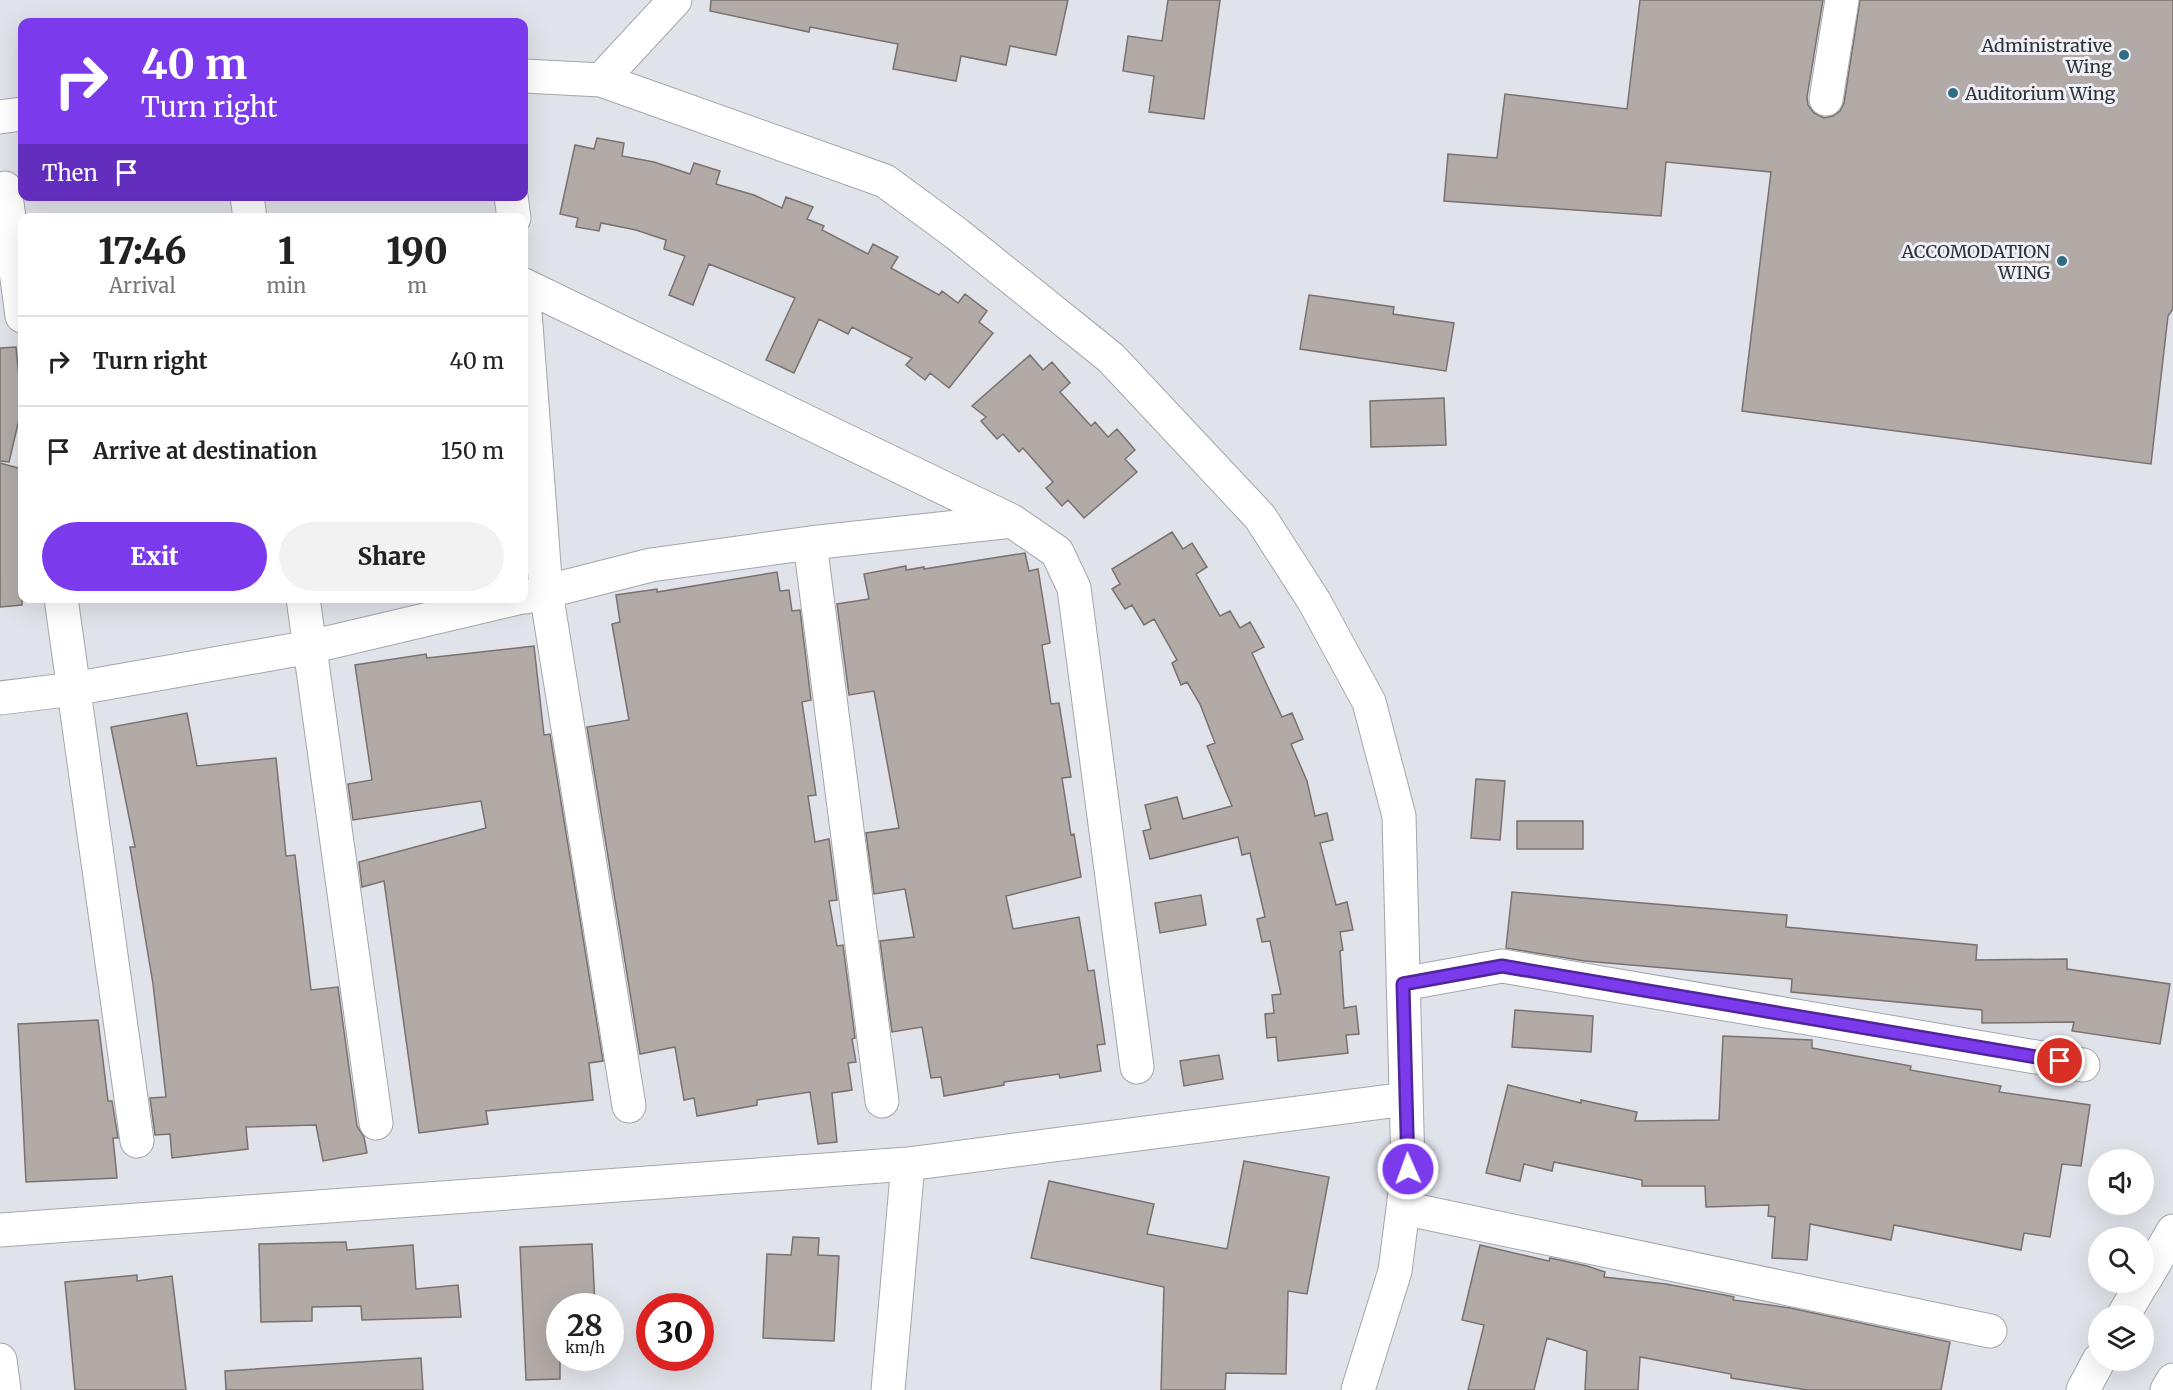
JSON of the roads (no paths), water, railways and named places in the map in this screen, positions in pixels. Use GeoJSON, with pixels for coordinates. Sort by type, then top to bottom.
{"type":"FeatureCollection","features":[{"type":"Feature","properties":{"kind":"street"},"geometry":{"type":"LineString","coordinates":[[602,80],[675,0]]}},
{"type":"Feature","properties":{"kind":"street"},"geometry":{"type":"LineString","coordinates":[[1826,99],[1842,0]]}},
{"type":"Feature","properties":{"kind":"street"},"geometry":{"type":"LineString","coordinates":[[528,76],[602,80],[885,181],[957,234],[1111,358],[1260,517],[1314,601],[1368,702],[1399,816],[1408,1169],[1395,1271],[1358,1390]]}},
{"type":"Feature","properties":{"kind":"street"},"geometry":{"type":"LineString","coordinates":[[0,117],[18,115]]}},
{"type":"Feature","properties":{"kind":"street"},"geometry":{"type":"LineString","coordinates":[[5,188],[18,286]]}},
{"type":"Feature","properties":{"kind":"street"},"geometry":{"type":"LineString","coordinates":[[528,287],[1012,521],[1057,552],[1074,588],[1137,1067]]}},
{"type":"Feature","properties":{"kind":"street"},"geometry":{"type":"LineString","coordinates":[[529,596],[651,565],[810,543],[1012,521]]}},
{"type":"Feature","properties":{"kind":"street"},"geometry":{"type":"LineString","coordinates":[[528,536],[529,596],[629,1106]]}},
{"type":"Feature","properties":{"kind":"street"},"geometry":{"type":"LineString","coordinates":[[810,543],[882,1101]]}},
{"type":"Feature","properties":{"kind":"street"},"geometry":{"type":"LineString","coordinates":[[62,603],[137,1141]]}},
{"type":"Feature","properties":{"kind":"street"},"geometry":{"type":"LineString","coordinates":[[304,603],[376,1123]]}},
{"type":"Feature","properties":{"kind":"street"},"geometry":{"type":"LineString","coordinates":[[0,698],[73,689],[310,647],[499,603]]}},
{"type":"Feature","properties":{"kind":"street"},"geometry":{"type":"LineString","coordinates":[[1403,984],[1502,966],[2083,1065]]}},
{"type":"Feature","properties":{"kind":"street"},"geometry":{"type":"LineString","coordinates":[[0,1230],[908,1164],[1406,1099]]}},
{"type":"Feature","properties":{"kind":"street"},"geometry":{"type":"LineString","coordinates":[[888,1390],[908,1164]]}},
{"type":"Feature","properties":{"kind":"street"},"geometry":{"type":"LineString","coordinates":[[1404,1208],[1990,1331]]}},
{"type":"Feature","properties":{"kind":"street"},"geometry":{"type":"LineString","coordinates":[[2154,1263],[2173,1231]]}},
{"type":"Feature","properties":{"kind":"street"},"geometry":{"type":"LineString","coordinates":[[0,1360],[4,1390]]}},
{"type":"Feature","properties":{"kind":"street"},"geometry":{"type":"LineString","coordinates":[[2084,1390],[2094,1371]]}},
{"type":"Feature","properties":{"kind":"street"},"geometry":{"type":"LineString","coordinates":[[2167,1390],[2173,1380]]}},
{"type":"Feature","properties":{"kind":"place","name":"Administrative Wing"},"geometry":{"type":"Point","coordinates":[2124,55]}},
{"type":"Feature","properties":{"kind":"place","name":"Auditorium Wing"},"geometry":{"type":"Point","coordinates":[1953,93]}},
{"type":"Feature","properties":{"kind":"place","name":"ACCOMODATION WING"},"geometry":{"type":"Point","coordinates":[2062,261]}}]}
